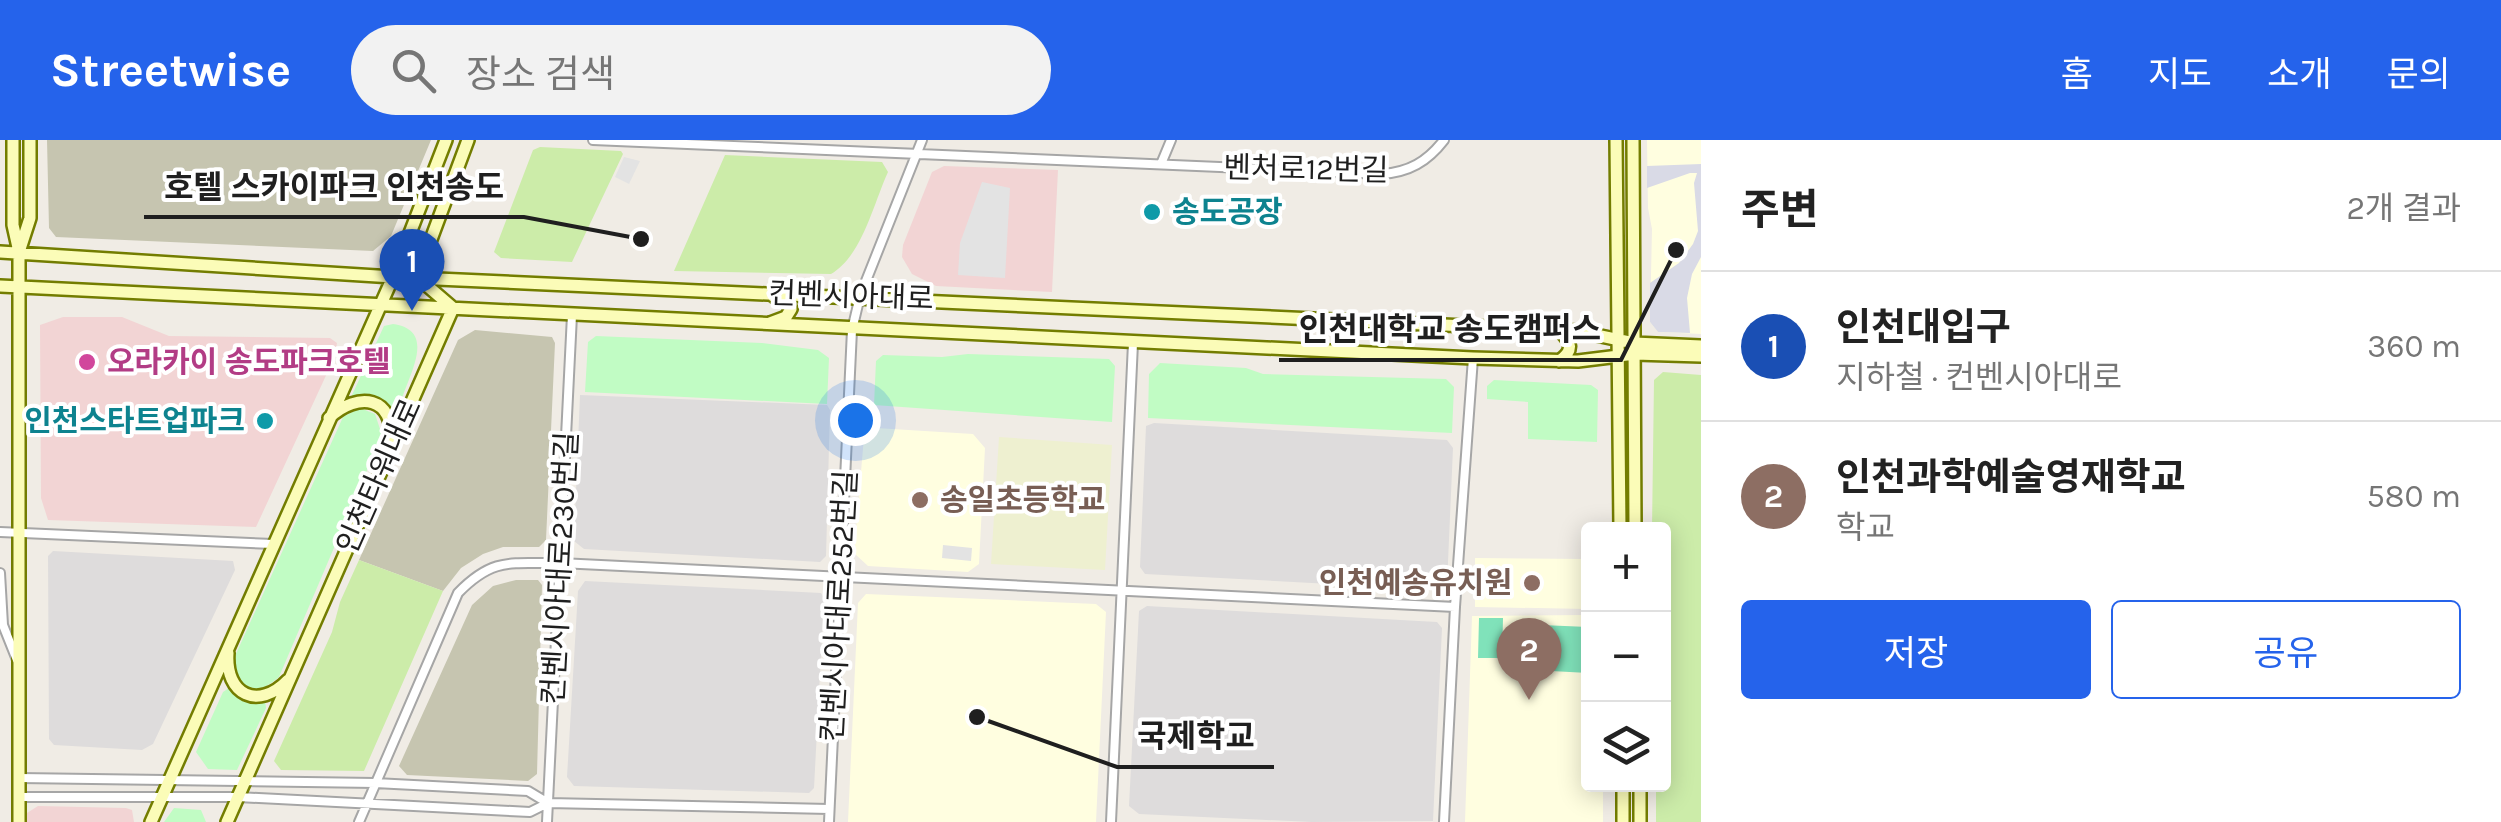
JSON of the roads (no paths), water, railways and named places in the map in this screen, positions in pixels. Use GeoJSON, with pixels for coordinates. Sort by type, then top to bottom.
{"type":"FeatureCollection","features":[{"type":"Feature","properties":{"kind":"main road"},"geometry":{"type":"LineString","coordinates":[[13,140],[14,225],[19,252],[19,822]]}},
{"type":"Feature","properties":{"kind":"main road"},"geometry":{"type":"LineString","coordinates":[[19,252],[30,218],[30,140]]}},
{"type":"Feature","properties":{"kind":"main road"},"geometry":{"type":"LineString","coordinates":[[151,822],[392,277],[446,140]]}},
{"type":"Feature","properties":{"kind":"main road"},"geometry":{"type":"LineString","coordinates":[[452,308],[417,277],[468,140]]}},
{"type":"Feature","properties":{"kind":"main road"},"geometry":{"type":"LineString","coordinates":[[1616,140],[1620,522]]}},
{"type":"Feature","properties":{"kind":"main road"},"geometry":{"type":"LineString","coordinates":[[1633,140],[1635,522]]}},
{"type":"Feature","properties":{"kind":"main road","name":"컨벤시아대로"},"geometry":{"type":"LineString","coordinates":[[0,252],[392,277],[1560,330],[1618,339],[1634,348],[1701,356]]}},
{"type":"Feature","properties":{"kind":"main road","name":"컨벤시아대로"},"geometry":{"type":"LineString","coordinates":[[0,286],[1473,358],[1619,358],[1634,348],[1701,346]]}},
{"type":"Feature","properties":{"kind":"main road"},"geometry":{"type":"LineString","coordinates":[[761,325],[779,321],[791,309],[786,300],[762,292]]}},
{"type":"Feature","properties":{"kind":"main road","name":"인천타워대로"},"geometry":{"type":"LineString","coordinates":[[227,822],[452,308]]}},
{"type":"Feature","properties":{"kind":"main road"},"geometry":{"type":"LineString","coordinates":[[1558,360],[1568,355],[1571,348],[1560,330]]}},
{"type":"Feature","properties":{"kind":"main road"},"geometry":{"type":"LineString","coordinates":[[326,423],[353,402],[365,400],[378,405],[391,425],[388,456]]}},
{"type":"Feature","properties":{"kind":"main road"},"geometry":{"type":"LineString","coordinates":[[229,644],[228,675],[241,692],[267,694],[291,676]]}},
{"type":"Feature","properties":{"kind":"main road"},"geometry":{"type":"LineString","coordinates":[[1622,792],[1623,822]]}},
{"type":"Feature","properties":{"kind":"main road"},"geometry":{"type":"LineString","coordinates":[[1640,792],[1640,822]]}},
{"type":"Feature","properties":{"kind":"street","name":"벤처로12번길"},"geometry":{"type":"LineString","coordinates":[[593,140],[1382,174],[1413,168],[1434,154],[1444,140]]}},
{"type":"Feature","properties":{"kind":"street","name":"컨벤시아대로252번길"},"geometry":{"type":"LineString","coordinates":[[829,822],[852,330],[860,296],[922,140]]}},
{"type":"Feature","properties":{"kind":"street"},"geometry":{"type":"LineString","coordinates":[[1161,164],[1170,140]]}},
{"type":"Feature","properties":{"kind":"street","name":"컨벤시아대로230번길"},"geometry":{"type":"LineString","coordinates":[[547,822],[572,315]]}},
{"type":"Feature","properties":{"kind":"street"},"geometry":{"type":"LineString","coordinates":[[1111,822],[1133,342]]}},
{"type":"Feature","properties":{"kind":"street"},"geometry":{"type":"LineString","coordinates":[[1444,822],[1473,358]]}},
{"type":"Feature","properties":{"kind":"street"},"geometry":{"type":"LineString","coordinates":[[0,532],[272,544]]}},
{"type":"Feature","properties":{"kind":"street"},"geometry":{"type":"LineString","coordinates":[[358,822],[458,593],[476,574],[495,564],[560,563],[1455,606]]}},
{"type":"Feature","properties":{"kind":"street"},"geometry":{"type":"LineString","coordinates":[[0,573],[3,625],[19,663]]}},
{"type":"Feature","properties":{"kind":"street"},"geometry":{"type":"LineString","coordinates":[[19,778],[246,780],[528,791],[548,803]]}},
{"type":"Feature","properties":{"kind":"street"},"geometry":{"type":"LineString","coordinates":[[19,797],[238,797],[530,812],[548,803],[830,809]]}},
{"type":"Feature","properties":{"kind":"street"},"geometry":{"type":"LineString","coordinates":[[486,822],[492,810]]}},
{"type":"Feature","properties":{"kind":"place","name":"송도공장"},"geometry":{"type":"Point","coordinates":[1152,212]}},
{"type":"Feature","properties":{"kind":"place","name":"호텔 스카이파크 인천송도"},"geometry":{"type":"Point","coordinates":[641,239]}},
{"type":"Feature","properties":{"kind":"place","name":"인천대학교 송도캠퍼스"},"geometry":{"type":"Point","coordinates":[1676,250]}},
{"type":"Feature","properties":{"kind":"place","name":"인천대입구"},"geometry":{"type":"Point","coordinates":[412,311]}},
{"type":"Feature","properties":{"kind":"place","name":"오라카이 송도파크호텔"},"geometry":{"type":"Point","coordinates":[87,362]}},
{"type":"Feature","properties":{"kind":"place","name":"인천스타트업파크"},"geometry":{"type":"Point","coordinates":[265,421]}},
{"type":"Feature","properties":{"kind":"place","name":"송일초등학교"},"geometry":{"type":"Point","coordinates":[920,500]}},
{"type":"Feature","properties":{"kind":"place","name":"인천예송유치원"},"geometry":{"type":"Point","coordinates":[1532,583]}},
{"type":"Feature","properties":{"kind":"place","name":"인천과학예술영재학교"},"geometry":{"type":"Point","coordinates":[1529,700]}},
{"type":"Feature","properties":{"kind":"place","name":"국제학교"},"geometry":{"type":"Point","coordinates":[977,717]}}]}
